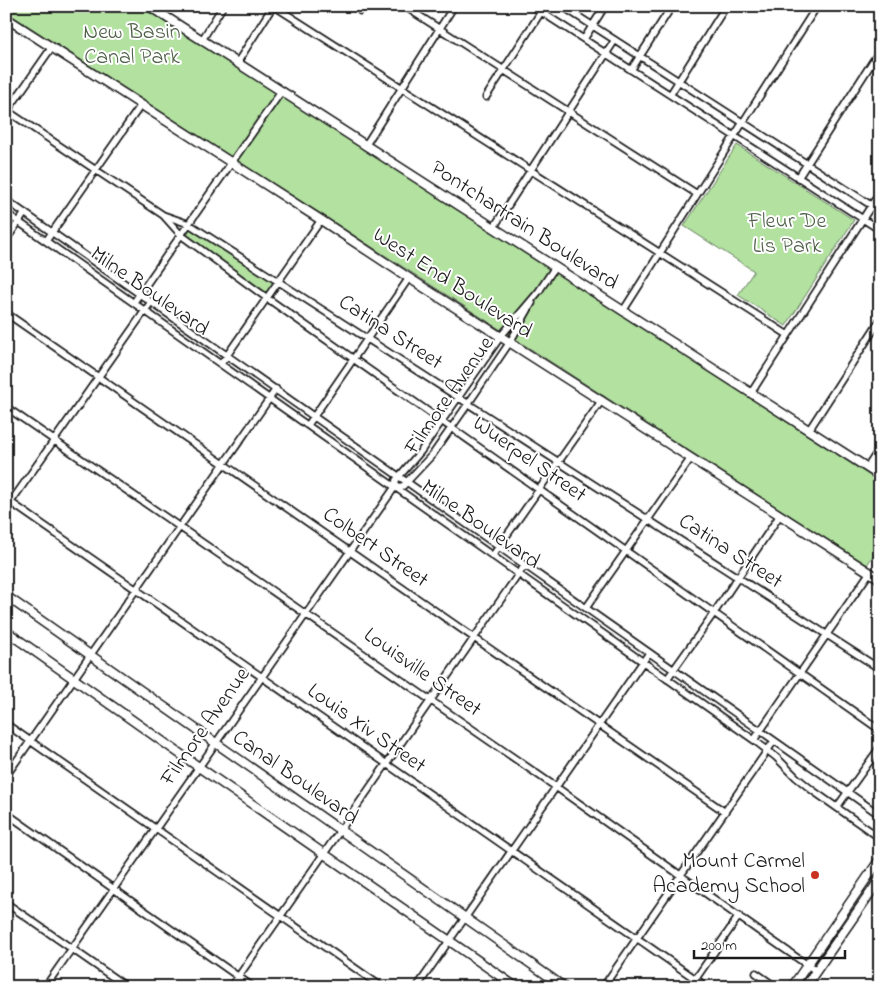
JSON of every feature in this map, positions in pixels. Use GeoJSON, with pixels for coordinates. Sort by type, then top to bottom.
{"type":"FeatureCollection","features":[{"type":"Feature","properties":{"kind":"main road","name":"Pontchartrain Boulevard"},"geometry":{"type":"LineString","coordinates":[[149,6],[880,476]]}},
{"type":"Feature","properties":{"kind":"main road","name":"West End Boulevard"},"geometry":{"type":"LineString","coordinates":[[6,18],[409,278],[880,578]]}},
{"type":"Feature","properties":{"kind":"main road","name":"Canal Boulevard"},"geometry":{"type":"LineString","coordinates":[[6,596],[564,987]]}},
{"type":"Feature","properties":{"kind":"main road","name":"Canal Boulevard"},"geometry":{"type":"LineString","coordinates":[[6,630],[199,767],[516,987]]}},
{"type":"Feature","properties":{"kind":"main road"},"geometry":{"type":"LineString","coordinates":[[792,987],[880,859]]}},
{"type":"Feature","properties":{"kind":"main road"},"geometry":{"type":"LineString","coordinates":[[805,987],[880,879]]}},
{"type":"Feature","properties":{"kind":"street"},"geometry":{"type":"LineString","coordinates":[[202,40],[223,6]]}},
{"type":"Feature","properties":{"kind":"street"},"geometry":{"type":"LineString","coordinates":[[237,63],[273,6],[788,335]]}},
{"type":"Feature","properties":{"kind":"street"},"geometry":{"type":"LineString","coordinates":[[404,6],[697,194]]}},
{"type":"Feature","properties":{"kind":"street"},"geometry":{"type":"LineString","coordinates":[[365,146],[454,6]]}},
{"type":"Feature","properties":{"kind":"street"},"geometry":{"type":"LineString","coordinates":[[532,6],[542,9],[605,54],[880,230]]}},
{"type":"Feature","properties":{"kind":"street"},"geometry":{"type":"LineString","coordinates":[[562,6],[880,211]]}},
{"type":"Feature","properties":{"kind":"street"},"geometry":{"type":"LineString","coordinates":[[584,40],[605,6]]}},
{"type":"Feature","properties":{"kind":"street"},"geometry":{"type":"LineString","coordinates":[[631,70],[672,6]]}},
{"type":"Feature","properties":{"kind":"street"},"geometry":{"type":"LineString","coordinates":[[670,95],[726,6]]}},
{"type":"Feature","properties":{"kind":"street"},"geometry":{"type":"LineString","coordinates":[[623,311],[817,6]]}},
{"type":"Feature","properties":{"kind":"street"},"geometry":{"type":"LineString","coordinates":[[486,96],[542,9]]}},
{"type":"Feature","properties":{"kind":"street"},"geometry":{"type":"LineString","coordinates":[[494,227],[615,40]]}},
{"type":"Feature","properties":{"kind":"street"},"geometry":{"type":"LineString","coordinates":[[7,111],[52,47]]}},
{"type":"Feature","properties":{"kind":"street"},"geometry":{"type":"LineString","coordinates":[[798,178],[880,50]]}},
{"type":"Feature","properties":{"kind":"street"},"geometry":{"type":"LineString","coordinates":[[134,302],[281,92]]}},
{"type":"Feature","properties":{"kind":"street"},"geometry":{"type":"LineString","coordinates":[[46,241],[141,105]]}},
{"type":"Feature","properties":{"kind":"street","name":"Catina Street"},"geometry":{"type":"LineString","coordinates":[[7,111],[163,215],[189,224],[880,669]]}},
{"type":"Feature","properties":{"kind":"street"},"geometry":{"type":"LineString","coordinates":[[751,393],[880,192]]}},
{"type":"Feature","properties":{"kind":"street","name":"Milne Boulevard"},"geometry":{"type":"LineString","coordinates":[[6,200],[880,815]]}},
{"type":"Feature","properties":{"kind":"street","name":"Milne Boulevard"},"geometry":{"type":"LineString","coordinates":[[6,213],[768,750],[796,777],[836,808],[880,838]]}},
{"type":"Feature","properties":{"kind":"street"},"geometry":{"type":"LineString","coordinates":[[6,240],[25,214]]}},
{"type":"Feature","properties":{"kind":"street","name":"Wuerpel Street"},"geometry":{"type":"LineString","coordinates":[[163,215],[181,235],[268,298],[880,730]]}},
{"type":"Feature","properties":{"kind":"street"},"geometry":{"type":"LineString","coordinates":[[221,364],[321,220]]}},
{"type":"Feature","properties":{"kind":"street","name":"Filmore Avenue"},"geometry":{"type":"LineString","coordinates":[[395,487],[403,486],[407,482],[430,457],[452,427],[510,342],[555,267]]}},
{"type":"Feature","properties":{"kind":"street"},"geometry":{"type":"LineString","coordinates":[[308,425],[409,278]]}},
{"type":"Feature","properties":{"kind":"street","name":"Filmore Avenue"},"geometry":{"type":"LineString","coordinates":[[45,987],[395,487],[396,480],[443,422],[501,336],[540,290]]}},
{"type":"Feature","properties":{"kind":"street"},"geometry":{"type":"LineString","coordinates":[[6,509],[8,501],[55,440],[150,302]]}},
{"type":"Feature","properties":{"kind":"street","name":"Colbert Street"},"geometry":{"type":"LineString","coordinates":[[6,313],[725,812]]}},
{"type":"Feature","properties":{"kind":"street"},"geometry":{"type":"LineString","coordinates":[[809,430],[880,320]]}},
{"type":"Feature","properties":{"kind":"street"},"geometry":{"type":"LineString","coordinates":[[6,776],[276,389]]}},
{"type":"Feature","properties":{"kind":"street"},"geometry":{"type":"LineString","coordinates":[[493,556],[602,400]]}},
{"type":"Feature","properties":{"kind":"street","name":"Louisville Street"},"geometry":{"type":"LineString","coordinates":[[6,407],[556,787],[816,971]]}},
{"type":"Feature","properties":{"kind":"street"},"geometry":{"type":"LineString","coordinates":[[867,468],[880,448]]}},
{"type":"Feature","properties":{"kind":"street"},"geometry":{"type":"LineString","coordinates":[[586,608],[691,458]]}},
{"type":"Feature","properties":{"kind":"street","name":"Louis Xiv Street"},"geometry":{"type":"LineString","coordinates":[[8,501],[707,987]]}},
{"type":"Feature","properties":{"kind":"street"},"geometry":{"type":"LineString","coordinates":[[667,679],[738,579],[780,515]]}},
{"type":"Feature","properties":{"kind":"street"},"geometry":{"type":"LineString","coordinates":[[231,987],[525,565]]}},
{"type":"Feature","properties":{"kind":"street"},"geometry":{"type":"LineString","coordinates":[[754,740],[870,572]]}},
{"type":"Feature","properties":{"kind":"street"},"geometry":{"type":"LineString","coordinates":[[417,987],[649,653]]}},
{"type":"Feature","properties":{"kind":"street"},"geometry":{"type":"LineString","coordinates":[[6,724],[382,987]]}},
{"type":"Feature","properties":{"kind":"street"},"geometry":{"type":"LineString","coordinates":[[603,987],[774,742]]}},
{"type":"Feature","properties":{"kind":"street"},"geometry":{"type":"LineString","coordinates":[[836,808],[880,747]]}},
{"type":"Feature","properties":{"kind":"street"},"geometry":{"type":"LineString","coordinates":[[6,813],[253,987]]}},
{"type":"Feature","properties":{"kind":"street"},"geometry":{"type":"LineString","coordinates":[[6,903],[127,987]]}},
{"type":"Feature","properties":{"kind":"street"},"geometry":{"type":"LineString","coordinates":[[690,987],[739,916]]}},
{"type":"Feature","properties":{"kind":"street"},"geometry":{"type":"LineString","coordinates":[[756,973],[776,987]]}},
{"type":"Feature","properties":{"kind":"green space","name":"New Basin Canal Park"},"geometry":{"type":"Polygon","coordinates":[[[6,6],[142,6],[880,482],[880,545],[867,565],[6,12],[6,6]]]}},
{"type":"Feature","properties":{"kind":"green space","name":"Fleur De Lis Park"},"geometry":{"type":"Polygon","coordinates":[[[737,145],[854,220],[786,326],[738,295],[754,271],[684,226],[737,145]]]}},
{"type":"Feature","properties":{"kind":"green space"},"geometry":{"type":"Polygon","coordinates":[[[190,229],[274,282],[267,293],[186,236],[190,229]]]}},
{"type":"Feature","properties":{"kind":"place","name":"Mount Carmel Academy School"},"geometry":{"type":"Point","coordinates":[815,875]}}]}
